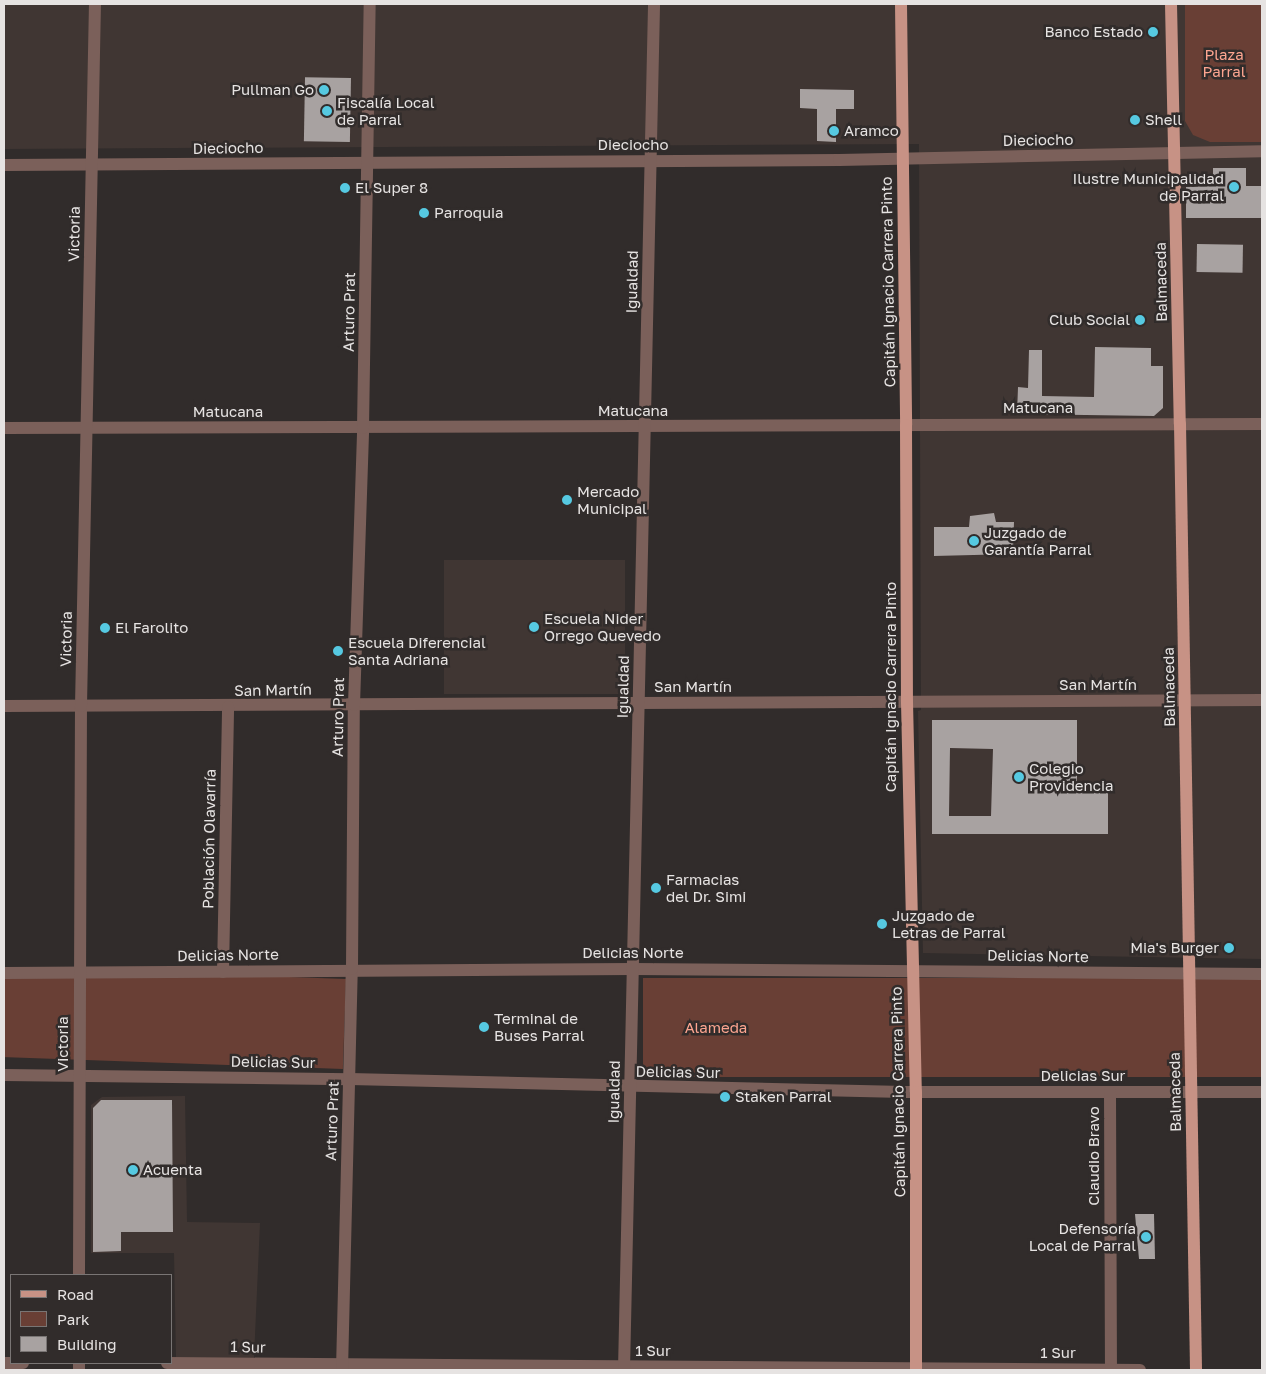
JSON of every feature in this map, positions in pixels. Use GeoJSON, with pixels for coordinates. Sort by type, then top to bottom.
{"type":"FeatureCollection","features":[{"type":"Feature","properties":{"kind":"main road","name":"Capitán Ignacio Carrera Pinto"},"geometry":{"type":"LineString","coordinates":[[900,4],[906,425],[907,702],[916,1092],[916,1370]]}},
{"type":"Feature","properties":{"kind":"main road","name":"Balmaceda"},"geometry":{"type":"LineString","coordinates":[[1171,4],[1196,1370]]}},
{"type":"Feature","properties":{"kind":"street","name":"Victoria"},"geometry":{"type":"LineString","coordinates":[[79,1274],[81,706],[95,4]]}},
{"type":"Feature","properties":{"kind":"street","name":"Arturo Prat"},"geometry":{"type":"LineString","coordinates":[[342,1367],[350,1079],[354,705],[363,428],[370,4]]}},
{"type":"Feature","properties":{"kind":"street","name":"Igualdad"},"geometry":{"type":"LineString","coordinates":[[624,1368],[654,4]]}},
{"type":"Feature","properties":{"kind":"street","name":"Dieciocho"},"geometry":{"type":"LineString","coordinates":[[4,165],[92,166],[902,159],[1262,151]]}},
{"type":"Feature","properties":{"kind":"street","name":"Matucana"},"geometry":{"type":"LineString","coordinates":[[4,428],[1262,424]]}},
{"type":"Feature","properties":{"kind":"street","name":"San Martín"},"geometry":{"type":"LineString","coordinates":[[4,706],[228,707],[1262,700]]}},
{"type":"Feature","properties":{"kind":"street","name":"Población Olavarría"},"geometry":{"type":"LineString","coordinates":[[223,972],[228,707]]}},
{"type":"Feature","properties":{"kind":"street","name":"Delicias Norte"},"geometry":{"type":"LineString","coordinates":[[4,972],[633,968],[1190,975],[1262,974]]}},
{"type":"Feature","properties":{"kind":"street","name":"Delicias Sur"},"geometry":{"type":"LineString","coordinates":[[4,1075],[350,1079],[630,1087],[916,1092],[1262,1092]]}},
{"type":"Feature","properties":{"kind":"street","name":"Claudio Bravo"},"geometry":{"type":"LineString","coordinates":[[1110,1092],[1111,1370]]}},
{"type":"Feature","properties":{"kind":"street","name":"1 Sur"},"geometry":{"type":"LineString","coordinates":[[172,1363],[342,1367],[1140,1370]]}},
{"type":"Feature","properties":{"kind":"shaded area"},"geometry":{"type":"Polygon","coordinates":[[[4,4],[1262,4],[1262,959],[923,953],[918,711],[921,710],[919,144],[4,149],[4,4]]]}},
{"type":"Feature","properties":{"kind":"shaded area","name":"Escuela Nider Orrego Quevedo"},"geometry":{"type":"Polygon","coordinates":[[[444,560],[625,560],[625,694],[444,694],[444,560]]]}},
{"type":"Feature","properties":{"kind":"shaded area"},"geometry":{"type":"Polygon","coordinates":[[[185,1096],[187,1222],[260,1223],[254,1358],[176,1358],[174,1253],[91,1253],[91,1105],[102,1097],[185,1096]]]}},
{"type":"Feature","properties":{"kind":"green space","name":"Plaza Parral"},"geometry":{"type":"Polygon","coordinates":[[[1185,4],[1262,4],[1262,142],[1210,142],[1193,135],[1185,121],[1185,4]]]}},
{"type":"Feature","properties":{"kind":"green space"},"geometry":{"type":"Polygon","coordinates":[[[4,967],[346,979],[343,1069],[4,1057],[4,967]]]}},
{"type":"Feature","properties":{"kind":"green space","name":"Alameda"},"geometry":{"type":"Polygon","coordinates":[[[643,978],[1262,978],[1262,1077],[643,1077],[643,978]]]}},
{"type":"Feature","properties":{"kind":"building","name":"Fiscalía Local de Parral"},"geometry":{"type":"Polygon","coordinates":[[[305,77],[351,78],[350,142],[304,141],[305,77]]]}},
{"type":"Feature","properties":{"kind":"building"},"geometry":{"type":"Polygon","coordinates":[[[800,89],[854,90],[854,109],[836,109],[836,142],[817,141],[817,109],[800,108],[800,89]]]}},
{"type":"Feature","properties":{"kind":"building"},"geometry":{"type":"Polygon","coordinates":[[[1213,168],[1246,168],[1246,186],[1262,186],[1262,218],[1186,218],[1186,187],[1213,186],[1213,168]]]}},
{"type":"Feature","properties":{"kind":"building"},"geometry":{"type":"Polygon","coordinates":[[[1197,244],[1243,245],[1243,273],[1197,272],[1197,244]]]}},
{"type":"Feature","properties":{"kind":"building"},"geometry":{"type":"Polygon","coordinates":[[[1095,347],[1151,348],[1151,366],[1163,366],[1163,408],[1154,416],[1017,414],[1018,387],[1028,388],[1029,350],[1042,350],[1042,396],[1094,397],[1095,347]]]}},
{"type":"Feature","properties":{"kind":"building","name":"Juzgado de Garantía Parral"},"geometry":{"type":"Polygon","coordinates":[[[994,513],[996,522],[1014,522],[1013,554],[934,556],[934,527],[969,527],[970,516],[994,513]]]}},
{"type":"Feature","properties":{"kind":"building"},"geometry":{"type":"Polygon","coordinates":[[[932,720],[1077,720],[1077,789],[1108,789],[1108,834],[932,834],[932,720]],[[950,748],[949,816],[991,816],[993,749],[950,748]]]}},
{"type":"Feature","properties":{"kind":"building","name":"Acuenta"},"geometry":{"type":"Polygon","coordinates":[[[101,1100],[172,1100],[173,1232],[121,1232],[121,1251],[93,1252],[93,1108],[101,1100]]]}},
{"type":"Feature","properties":{"kind":"building","name":"Defensoría Local de Parral"},"geometry":{"type":"Polygon","coordinates":[[[1135,1214],[1154,1214],[1155,1259],[1139,1259],[1135,1214]]]}},
{"type":"Feature","properties":{"kind":"place","name":"Banco Estado"},"geometry":{"type":"Point","coordinates":[1153,32]}},
{"type":"Feature","properties":{"kind":"place","name":"Pullman Go"},"geometry":{"type":"Point","coordinates":[324,90]}},
{"type":"Feature","properties":{"kind":"place","name":"Fiscalía Local de Parral"},"geometry":{"type":"Point","coordinates":[327,111]}},
{"type":"Feature","properties":{"kind":"place","name":"Shell"},"geometry":{"type":"Point","coordinates":[1135,120]}},
{"type":"Feature","properties":{"kind":"place","name":"Aramco"},"geometry":{"type":"Point","coordinates":[834,131]}},
{"type":"Feature","properties":{"kind":"place","name":"Ilustre Municipalidad de Parral"},"geometry":{"type":"Point","coordinates":[1234,187]}},
{"type":"Feature","properties":{"kind":"place","name":"El Super 8"},"geometry":{"type":"Point","coordinates":[345,188]}},
{"type":"Feature","properties":{"kind":"place","name":"Parroquia"},"geometry":{"type":"Point","coordinates":[424,213]}},
{"type":"Feature","properties":{"kind":"place","name":"Club Social"},"geometry":{"type":"Point","coordinates":[1140,320]}},
{"type":"Feature","properties":{"kind":"place","name":"Mercado Municipal"},"geometry":{"type":"Point","coordinates":[567,500]}},
{"type":"Feature","properties":{"kind":"place","name":"Juzgado de Garantía Parral"},"geometry":{"type":"Point","coordinates":[974,541]}},
{"type":"Feature","properties":{"kind":"place","name":"Escuela Nider Orrego Quevedo"},"geometry":{"type":"Point","coordinates":[534,627]}},
{"type":"Feature","properties":{"kind":"place","name":"El Farolito"},"geometry":{"type":"Point","coordinates":[105,628]}},
{"type":"Feature","properties":{"kind":"place","name":"Escuela Diferencial Santa Adriana"},"geometry":{"type":"Point","coordinates":[338,651]}},
{"type":"Feature","properties":{"kind":"place","name":"Colegio Providencia"},"geometry":{"type":"Point","coordinates":[1019,777]}},
{"type":"Feature","properties":{"kind":"place","name":"Farmacias del Dr. Simi"},"geometry":{"type":"Point","coordinates":[656,888]}},
{"type":"Feature","properties":{"kind":"place","name":"Juzgado de Letras de Parral"},"geometry":{"type":"Point","coordinates":[882,924]}},
{"type":"Feature","properties":{"kind":"place","name":"Mia's Burger"},"geometry":{"type":"Point","coordinates":[1229,948]}},
{"type":"Feature","properties":{"kind":"place","name":"Terminal de Buses Parral"},"geometry":{"type":"Point","coordinates":[484,1027]}},
{"type":"Feature","properties":{"kind":"place","name":"Staken Parral"},"geometry":{"type":"Point","coordinates":[725,1097]}},
{"type":"Feature","properties":{"kind":"place","name":"Acuenta"},"geometry":{"type":"Point","coordinates":[133,1170]}},
{"type":"Feature","properties":{"kind":"place","name":"Defensoría Local de Parral"},"geometry":{"type":"Point","coordinates":[1146,1237]}}]}
